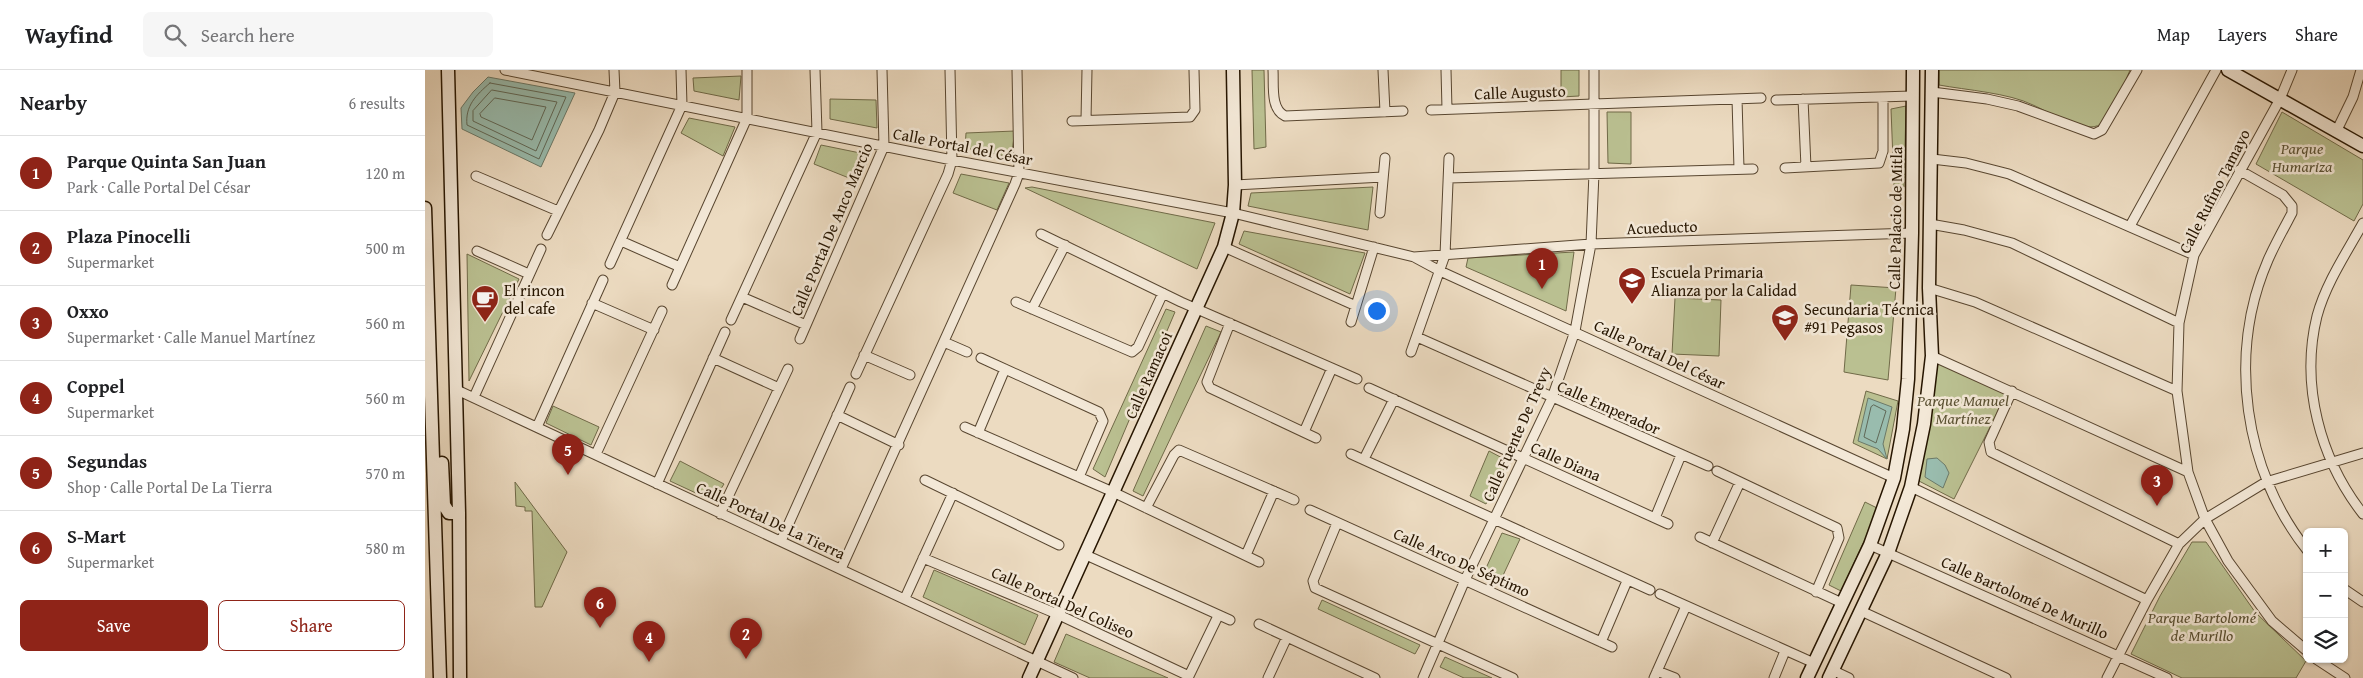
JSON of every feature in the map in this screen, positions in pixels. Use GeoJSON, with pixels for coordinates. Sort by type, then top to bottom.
{"type":"FeatureCollection","features":[{"type":"Feature","properties":{"kind":"main road"},"geometry":{"type":"LineString","coordinates":[[448,70],[457,390],[460,678]]}},
{"type":"Feature","properties":{"kind":"main road","name":"Calle Ramacoi"},"geometry":{"type":"LineString","coordinates":[[1029,678],[1224,247],[1233,213],[1235,185],[1233,70]]}},
{"type":"Feature","properties":{"kind":"main road","name":"Calle Palacio de Mitla"},"geometry":{"type":"LineString","coordinates":[[1807,678],[1870,545],[1894,478],[1903,429],[1907,379],[1912,233],[1913,70]]}},
{"type":"Feature","properties":{"kind":"main road"},"geometry":{"type":"LineString","coordinates":[[1830,674],[1888,553],[1911,487],[1923,424],[1932,356],[1929,288],[1932,70]]}},
{"type":"Feature","properties":{"kind":"main road"},"geometry":{"type":"LineString","coordinates":[[2228,70],[2363,146]]}},
{"type":"Feature","properties":{"kind":"main road"},"geometry":{"type":"LineString","coordinates":[[425,208],[433,423],[429,468],[430,534],[440,678]]}},
{"type":"Feature","properties":{"kind":"main road"},"geometry":{"type":"LineString","coordinates":[[433,423],[439,428],[442,437],[444,505],[449,513],[459,513]]}},
{"type":"Feature","properties":{"kind":"street","name":"Calle Portal del César"},"geometry":{"type":"LineString","coordinates":[[505,70],[952,160],[1233,213],[1414,257]]}},
{"type":"Feature","properties":{"kind":"street"},"geometry":{"type":"LineString","coordinates":[[547,235],[599,130],[615,92],[614,70]]}},
{"type":"Feature","properties":{"kind":"street"},"geometry":{"type":"LineString","coordinates":[[610,264],[682,105],[681,70]]}},
{"type":"Feature","properties":{"kind":"street"},"geometry":{"type":"LineString","coordinates":[[672,285],[747,118],[747,70]]}},
{"type":"Feature","properties":{"kind":"street"},"geometry":{"type":"LineString","coordinates":[[731,320],[817,132],[815,70]]}},
{"type":"Feature","properties":{"kind":"street","name":"Calle Portal De Anco Marcio"},"geometry":{"type":"LineString","coordinates":[[800,339],[884,146],[882,70]]}},
{"type":"Feature","properties":{"kind":"street"},"geometry":{"type":"LineString","coordinates":[[856,374],[948,174],[952,160],[950,70]]}},
{"type":"Feature","properties":{"kind":"street"},"geometry":{"type":"LineString","coordinates":[[841,569],[1004,212],[1019,172],[1017,70]]}},
{"type":"Feature","properties":{"kind":"street"},"geometry":{"type":"LineString","coordinates":[[1087,70],[1087,120]]}},
{"type":"Feature","properties":{"kind":"street"},"geometry":{"type":"LineString","coordinates":[[1072,121],[1189,116],[1195,110],[1194,70]]}},
{"type":"Feature","properties":{"kind":"street"},"geometry":{"type":"LineString","coordinates":[[1273,70],[1275,103],[1277,110],[1285,116],[1403,111]]}},
{"type":"Feature","properties":{"kind":"street"},"geometry":{"type":"LineString","coordinates":[[1383,70],[1385,112]]}},
{"type":"Feature","properties":{"kind":"street"},"geometry":{"type":"LineString","coordinates":[[1446,70],[1447,110]]}},
{"type":"Feature","properties":{"kind":"street","name":"Calle Fuente De Trevy"},"geometry":{"type":"LineString","coordinates":[[1423,678],[1465,580],[1525,459],[1552,398],[1575,331],[1591,244],[1594,173],[1594,70]]}},
{"type":"Feature","properties":{"kind":"street"},"geometry":{"type":"LineString","coordinates":[[1932,92],[1987,99],[2018,106],[2094,134],[2101,130],[2137,70]]}},
{"type":"Feature","properties":{"kind":"street"},"geometry":{"type":"LineString","coordinates":[[2130,226],[2216,70]]}},
{"type":"Feature","properties":{"kind":"street","name":"Calle Rufino Tamayo"},"geometry":{"type":"LineString","coordinates":[[2292,70],[2280,99],[2239,170],[2195,255],[2179,324],[2177,391],[2187,472],[2205,518],[2228,561],[2272,621],[2303,648]]}},
{"type":"Feature","properties":{"kind":"street"},"geometry":{"type":"LineString","coordinates":[[2336,132],[2353,97],[2361,70]]}},
{"type":"Feature","properties":{"kind":"street"},"geometry":{"type":"LineString","coordinates":[[1776,100],[1912,96]]}},
{"type":"Feature","properties":{"kind":"street"},"geometry":{"type":"LineString","coordinates":[[1785,168],[1874,165],[1879,163],[1882,158],[1883,97]]}},
{"type":"Feature","properties":{"kind":"street","name":"Calle Augusto"},"geometry":{"type":"LineString","coordinates":[[1431,110],[1761,98]]}},
{"type":"Feature","properties":{"kind":"street"},"geometry":{"type":"LineString","coordinates":[[1737,99],[1739,169]]}},
{"type":"Feature","properties":{"kind":"street"},"geometry":{"type":"LineString","coordinates":[[1803,99],[1806,167]]}},
{"type":"Feature","properties":{"kind":"street"},"geometry":{"type":"LineString","coordinates":[[1379,213],[1385,158]]}},
{"type":"Feature","properties":{"kind":"street"},"geometry":{"type":"LineString","coordinates":[[1411,352],[1445,255],[1449,158]]}},
{"type":"Feature","properties":{"kind":"street"},"geometry":{"type":"LineString","coordinates":[[1932,158],[1966,163],[2009,174],[2195,255]]}},
{"type":"Feature","properties":{"kind":"street"},"geometry":{"type":"LineString","coordinates":[[1449,178],[1753,169]]}},
{"type":"Feature","properties":{"kind":"street"},"geometry":{"type":"LineString","coordinates":[[2239,170],[2283,195],[2292,206],[2292,213],[2268,261],[2248,336],[2246,391],[2254,441],[2266,482],[2283,514],[2303,544]]}},
{"type":"Feature","properties":{"kind":"street"},"geometry":{"type":"LineString","coordinates":[[476,176],[558,211]]}},
{"type":"Feature","properties":{"kind":"street"},"geometry":{"type":"LineString","coordinates":[[1235,185],[1383,177]]}},
{"type":"Feature","properties":{"kind":"street"},"geometry":{"type":"LineString","coordinates":[[2363,223],[2336,270],[2317,315],[2311,360],[2315,412],[2319,430],[2330,462],[2349,496],[2363,514]]}},
{"type":"Feature","properties":{"kind":"street"},"geometry":{"type":"LineString","coordinates":[[1930,224],[1964,230],[2012,243],[2179,324]]}},
{"type":"Feature","properties":{"kind":"street","name":"Acueducto"},"geometry":{"type":"LineString","coordinates":[[1414,257],[1591,244],[1912,233]]}},
{"type":"Feature","properties":{"kind":"street"},"geometry":{"type":"LineString","coordinates":[[1041,234],[1163,293],[1357,379]]}},
{"type":"Feature","properties":{"kind":"street"},"geometry":{"type":"LineString","coordinates":[[621,241],[680,267]]}},
{"type":"Feature","properties":{"kind":"street"},"geometry":{"type":"LineString","coordinates":[[1032,309],[1065,245]]}},
{"type":"Feature","properties":{"kind":"street"},"geometry":{"type":"LineString","coordinates":[[1351,322],[1375,246]]}},
{"type":"Feature","properties":{"kind":"street"},"geometry":{"type":"LineString","coordinates":[[1224,247],[1357,306]]}},
{"type":"Feature","properties":{"kind":"street"},"geometry":{"type":"LineString","coordinates":[[474,397],[541,249]]}},
{"type":"Feature","properties":{"kind":"street"},"geometry":{"type":"LineString","coordinates":[[477,251],[529,274]]}},
{"type":"Feature","properties":{"kind":"street","name":"Calle Portal Del César"},"geometry":{"type":"LineString","coordinates":[[1414,257],[1440,271],[1894,478]]}},
{"type":"Feature","properties":{"kind":"street"},"geometry":{"type":"LineString","coordinates":[[537,427],[603,280]]}},
{"type":"Feature","properties":{"kind":"street"},"geometry":{"type":"LineString","coordinates":[[1929,288],[1983,306],[2177,391]]}},
{"type":"Feature","properties":{"kind":"street"},"geometry":{"type":"LineString","coordinates":[[1016,302],[1131,352],[1138,346],[1163,293]]}},
{"type":"Feature","properties":{"kind":"street"},"geometry":{"type":"LineString","coordinates":[[742,297],[806,325]]}},
{"type":"Feature","properties":{"kind":"street"},"geometry":{"type":"LineString","coordinates":[[592,303],[654,330]]}},
{"type":"Feature","properties":{"kind":"street"},"geometry":{"type":"LineString","coordinates":[[596,454],[662,312]]}},
{"type":"Feature","properties":{"kind":"street"},"geometry":{"type":"LineString","coordinates":[[1230,323],[1208,386],[1316,438]]}},
{"type":"Feature","properties":{"kind":"street"},"geometry":{"type":"LineString","coordinates":[[657,484],[725,332]]}},
{"type":"Feature","properties":{"kind":"street","name":"Calle Emperador"},"geometry":{"type":"LineString","coordinates":[[1417,337],[1708,466]]}},
{"type":"Feature","properties":{"kind":"street"},"geometry":{"type":"LineString","coordinates":[[944,342],[967,352]]}},
{"type":"Feature","properties":{"kind":"street"},"geometry":{"type":"LineString","coordinates":[[864,355],[910,375]]}},
{"type":"Feature","properties":{"kind":"street"},"geometry":{"type":"LineString","coordinates":[[1932,356],[2187,472]]}},
{"type":"Feature","properties":{"kind":"street"},"geometry":{"type":"LineString","coordinates":[[713,358],[779,388]]}},
{"type":"Feature","properties":{"kind":"street"},"geometry":{"type":"LineString","coordinates":[[981,358],[1099,412],[1103,422],[1079,477]]}},
{"type":"Feature","properties":{"kind":"street"},"geometry":{"type":"LineString","coordinates":[[1304,432],[1332,368]]}},
{"type":"Feature","properties":{"kind":"street"},"geometry":{"type":"LineString","coordinates":[[721,514],[788,369]]}},
{"type":"Feature","properties":{"kind":"street"},"geometry":{"type":"LineString","coordinates":[[977,433],[1005,369]]}},
{"type":"Feature","properties":{"kind":"street"},"geometry":{"type":"LineString","coordinates":[[781,541],[851,387]]}},
{"type":"Feature","properties":{"kind":"street","name":"Calle Diana"},"geometry":{"type":"LineString","coordinates":[[1369,388],[1668,524]]}},
{"type":"Feature","properties":{"kind":"street","name":"Calle Portal De La Tierra"},"geometry":{"type":"LineString","coordinates":[[457,390],[1073,678]]}},
{"type":"Feature","properties":{"kind":"street"},"geometry":{"type":"LineString","coordinates":[[2012,391],[1989,442],[1991,452],[2179,544]]}},
{"type":"Feature","properties":{"kind":"street"},"geometry":{"type":"LineString","coordinates":[[1364,459],[1394,399]]}},
{"type":"Feature","properties":{"kind":"street"},"geometry":{"type":"LineString","coordinates":[[837,415],[899,445]]}},
{"type":"Feature","properties":{"kind":"street"},"geometry":{"type":"LineString","coordinates":[[965,427],[1113,492],[1259,562]]}},
{"type":"Feature","properties":{"kind":"street"},"geometry":{"type":"LineString","coordinates":[[1146,508],[1175,452],[1185,451],[1294,500]]}},
{"type":"Feature","properties":{"kind":"street"},"geometry":{"type":"LineString","coordinates":[[2107,678],[2147,600],[2179,544],[2205,518],[2266,482],[2363,453]]}},
{"type":"Feature","properties":{"kind":"street"},"geometry":{"type":"LineString","coordinates":[[1351,454],[1650,590]]}},
{"type":"Feature","properties":{"kind":"street"},"geometry":{"type":"LineString","coordinates":[[1655,518],[1681,455]]}},
{"type":"Feature","properties":{"kind":"street"},"geometry":{"type":"LineString","coordinates":[[1717,471],[1837,528],[1839,538],[1816,592]]}},
{"type":"Feature","properties":{"kind":"street"},"geometry":{"type":"LineString","coordinates":[[925,480],[1059,545]]}},
{"type":"Feature","properties":{"kind":"street"},"geometry":{"type":"LineString","coordinates":[[1712,543],[1741,482]]}},
{"type":"Feature","properties":{"kind":"street"},"geometry":{"type":"LineString","coordinates":[[1911,487],[2147,600]]}},
{"type":"Feature","properties":{"kind":"street"},"geometry":{"type":"LineString","coordinates":[[1246,555],[1275,491]]}},
{"type":"Feature","properties":{"kind":"street"},"geometry":{"type":"LineString","coordinates":[[905,598],[953,493]]}},
{"type":"Feature","properties":{"kind":"street","name":"Calle Arco De Séptimo"},"geometry":{"type":"LineString","coordinates":[[1310,510],[1612,647]]}},
{"type":"Feature","properties":{"kind":"street"},"geometry":{"type":"LineString","coordinates":[[1337,523],[1313,581],[1315,588],[1513,678]]}},
{"type":"Feature","properties":{"kind":"street"},"geometry":{"type":"LineString","coordinates":[[1700,537],[1842,603]]}},
{"type":"Feature","properties":{"kind":"street","name":"Calle Bartolomé De Murillo"},"geometry":{"type":"LineString","coordinates":[[1870,545],[2167,678]]}},
{"type":"Feature","properties":{"kind":"street"},"geometry":{"type":"LineString","coordinates":[[1086,555],[1230,620]]}},
{"type":"Feature","properties":{"kind":"street","name":"Calle Portal Del Coliseo"},"geometry":{"type":"LineString","coordinates":[[923,558],[1057,614],[1189,677]]}},
{"type":"Feature","properties":{"kind":"street"},"geometry":{"type":"LineString","coordinates":[[1601,642],[1627,581]]}},
{"type":"Feature","properties":{"kind":"street"},"geometry":{"type":"LineString","coordinates":[[2348,592],[2363,602]]}},
{"type":"Feature","properties":{"kind":"street"},"geometry":{"type":"LineString","coordinates":[[1660,594],[1814,664]]}},
{"type":"Feature","properties":{"kind":"street"},"geometry":{"type":"LineString","coordinates":[[1675,678],[1655,674],[1686,606]]}},
{"type":"Feature","properties":{"kind":"street"},"geometry":{"type":"LineString","coordinates":[[1861,611],[2006,678]]}},
{"type":"Feature","properties":{"kind":"street"},"geometry":{"type":"LineString","coordinates":[[1189,677],[1219,616]]}},
{"type":"Feature","properties":{"kind":"street"},"geometry":{"type":"LineString","coordinates":[[1259,624],[1375,678]]}},
{"type":"Feature","properties":{"kind":"street"},"geometry":{"type":"LineString","coordinates":[[1268,678],[1287,637]]}},
{"type":"Feature","properties":{"kind":"street"},"geometry":{"type":"LineString","coordinates":[[1774,678],[1785,651]]}},
{"type":"Feature","properties":{"kind":"street"},"geometry":{"type":"LineString","coordinates":[[2322,663],[2345,678]]}},
{"type":"Feature","properties":{"kind":"street"},"geometry":{"type":"LineString","coordinates":[[1830,674],[1849,678]]}},
{"type":"Feature","properties":{"kind":"green space"},"geometry":{"type":"Polygon","coordinates":[[[1252,70],[1264,70],[1266,147],[1254,149],[1252,70]]]}},
{"type":"Feature","properties":{"kind":"green space"},"geometry":{"type":"Polygon","coordinates":[[[1561,70],[1579,70],[1579,96],[1561,97],[1561,70]]]}},
{"type":"Feature","properties":{"kind":"green space"},"geometry":{"type":"Polygon","coordinates":[[[1939,70],[2130,70],[2110,114],[2101,124],[2094,127],[2086,127],[2067,121],[2023,101],[1987,92],[1939,85],[1939,70]]]}},
{"type":"Feature","properties":{"kind":"green space"},"geometry":{"type":"Polygon","coordinates":[[[741,76],[739,100],[694,91],[693,78],[741,76]]]}},
{"type":"Feature","properties":{"kind":"green space"},"geometry":{"type":"Polygon","coordinates":[[[830,99],[876,100],[877,128],[830,119],[830,99]]]}},
{"type":"Feature","properties":{"kind":"green space"},"geometry":{"type":"Polygon","coordinates":[[[1906,106],[1904,187],[1894,186],[1891,109],[1906,106]]]}},
{"type":"Feature","properties":{"kind":"green space"},"geometry":{"type":"Polygon","coordinates":[[[1607,112],[1631,112],[1631,164],[1608,163],[1607,112]]]}},
{"type":"Feature","properties":{"kind":"green space","name":"Parque Humariza"},"geometry":{"type":"Polygon","coordinates":[[[2282,112],[2363,160],[2363,204],[2354,221],[2256,164],[2282,112]]]}},
{"type":"Feature","properties":{"kind":"green space"},"geometry":{"type":"Polygon","coordinates":[[[689,118],[735,127],[723,156],[681,133],[689,118]]]}},
{"type":"Feature","properties":{"kind":"green space"},"geometry":{"type":"Polygon","coordinates":[[[1015,131],[1011,157],[965,148],[966,133],[1015,131]]]}},
{"type":"Feature","properties":{"kind":"green space"},"geometry":{"type":"Polygon","coordinates":[[[821,145],[870,155],[859,182],[814,164],[821,145]]]}},
{"type":"Feature","properties":{"kind":"green space"},"geometry":{"type":"Polygon","coordinates":[[[961,174],[1009,183],[997,210],[953,193],[961,174]]]}},
{"type":"Feature","properties":{"kind":"green space"},"geometry":{"type":"Polygon","coordinates":[[[1032,187],[1215,223],[1197,269],[1025,188],[1032,187]]]}},
{"type":"Feature","properties":{"kind":"green space"},"geometry":{"type":"Polygon","coordinates":[[[1373,187],[1368,230],[1248,206],[1251,193],[1373,187]]]}},
{"type":"Feature","properties":{"kind":"green space"},"geometry":{"type":"Polygon","coordinates":[[[1244,231],[1365,253],[1350,294],[1239,244],[1244,231]]]}},
{"type":"Feature","properties":{"kind":"green space"},"geometry":{"type":"Polygon","coordinates":[[[1574,252],[1566,311],[1466,267],[1468,258],[1574,252]]]}},
{"type":"Feature","properties":{"kind":"green space"},"geometry":{"type":"Polygon","coordinates":[[[467,254],[519,279],[469,381],[467,254]]]}},
{"type":"Feature","properties":{"kind":"green space"},"geometry":{"type":"Polygon","coordinates":[[[1851,285],[1896,288],[1888,380],[1844,372],[1851,285]]]}},
{"type":"Feature","properties":{"kind":"green space"},"geometry":{"type":"Polygon","coordinates":[[[1675,298],[1721,300],[1719,356],[1672,354],[1675,298]]]}},
{"type":"Feature","properties":{"kind":"green space"},"geometry":{"type":"Polygon","coordinates":[[[1166,309],[1175,312],[1105,477],[1093,469],[1166,309]]]}},
{"type":"Feature","properties":{"kind":"green space"},"geometry":{"type":"Polygon","coordinates":[[[1206,326],[1221,332],[1143,496],[1133,491],[1206,326]]]}},
{"type":"Feature","properties":{"kind":"green space","name":"Parque Manuel Martínez"},"geometry":{"type":"Polygon","coordinates":[[[1938,363],[2007,393],[1954,499],[1917,480],[1938,363]]]}},
{"type":"Feature","properties":{"kind":"green space"},"geometry":{"type":"Polygon","coordinates":[[[1866,391],[1898,401],[1887,459],[1853,443],[1866,391]]]}},
{"type":"Feature","properties":{"kind":"green space"},"geometry":{"type":"Polygon","coordinates":[[[553,406],[599,427],[591,445],[546,423],[553,406]]]}},
{"type":"Feature","properties":{"kind":"green space"},"geometry":{"type":"Polygon","coordinates":[[[1489,451],[1508,461],[1486,504],[1470,496],[1489,451]]]}},
{"type":"Feature","properties":{"kind":"green space"},"geometry":{"type":"Polygon","coordinates":[[[680,461],[724,484],[713,501],[670,481],[680,461]]]}},
{"type":"Feature","properties":{"kind":"green space"},"geometry":{"type":"Polygon","coordinates":[[[515,482],[567,552],[542,607],[535,607],[532,511],[525,511],[525,507],[516,506],[515,482]]]}},
{"type":"Feature","properties":{"kind":"green space"},"geometry":{"type":"Polygon","coordinates":[[[1865,502],[1879,509],[1841,591],[1829,585],[1865,502]]]}},
{"type":"Feature","properties":{"kind":"green space"},"geometry":{"type":"Polygon","coordinates":[[[1502,533],[1520,539],[1499,584],[1482,577],[1502,533]]]}},
{"type":"Feature","properties":{"kind":"green space","name":"Parque Bartolomé de Murillo"},"geometry":{"type":"Polygon","coordinates":[[[2192,542],[2206,542],[2255,612],[2303,658],[2303,663],[2305,663],[2296,678],[2182,678],[2131,654],[2160,596],[2192,542]]]}},
{"type":"Feature","properties":{"kind":"green space"},"geometry":{"type":"Polygon","coordinates":[[[934,570],[1038,615],[1025,645],[923,597],[934,570]]]}},
{"type":"Feature","properties":{"kind":"green space"},"geometry":{"type":"Polygon","coordinates":[[[1322,600],[1420,645],[1415,654],[1318,609],[1322,600]]]}},
{"type":"Feature","properties":{"kind":"green space"},"geometry":{"type":"Polygon","coordinates":[[[1066,634],[1168,678],[1090,678],[1054,662],[1066,634]]]}},
{"type":"Feature","properties":{"kind":"green space"},"geometry":{"type":"Polygon","coordinates":[[[1445,657],[1492,678],[1464,678],[1440,667],[1445,657]]]}},
{"type":"Feature","properties":{"kind":"water"},"geometry":{"type":"Polygon","coordinates":[[[488,77],[575,93],[541,167],[462,129],[461,108],[488,77]]]}},
{"type":"Feature","properties":{"kind":"water"},"geometry":{"type":"Polygon","coordinates":[[[1868,398],[1892,407],[1883,444],[1887,459],[1878,449],[1858,441],[1868,398]]]}},
{"type":"Feature","properties":{"kind":"water"},"geometry":{"type":"Polygon","coordinates":[[[1937,458],[1945,465],[1949,473],[1943,488],[1925,477],[1927,459],[1937,458]]]}},
{"type":"Feature","properties":{"kind":"place","name":"Parque Quinta San Juan"},"geometry":{"type":"Point","coordinates":[1542,289]}},
{"type":"Feature","properties":{"kind":"place","name":"Escuela Primaria Alianza por la Calidad"},"geometry":{"type":"Point","coordinates":[1632,305]}},
{"type":"Feature","properties":{"kind":"place","name":"El rincon del cafe"},"geometry":{"type":"Point","coordinates":[485,323]}},
{"type":"Feature","properties":{"kind":"place","name":"Secundaria Técnica #91 Pegasos"},"geometry":{"type":"Point","coordinates":[1785,342]}},
{"type":"Feature","properties":{"kind":"place","name":"Segundas"},"geometry":{"type":"Point","coordinates":[568,475]}},
{"type":"Feature","properties":{"kind":"place","name":"Oxxo"},"geometry":{"type":"Point","coordinates":[2157,506]}},
{"type":"Feature","properties":{"kind":"place","name":"S-Mart"},"geometry":{"type":"Point","coordinates":[600,628]}},
{"type":"Feature","properties":{"kind":"place","name":"Plaza Pinocelli"},"geometry":{"type":"Point","coordinates":[746,659]}},
{"type":"Feature","properties":{"kind":"place","name":"Coppel"},"geometry":{"type":"Point","coordinates":[649,662]}}]}
